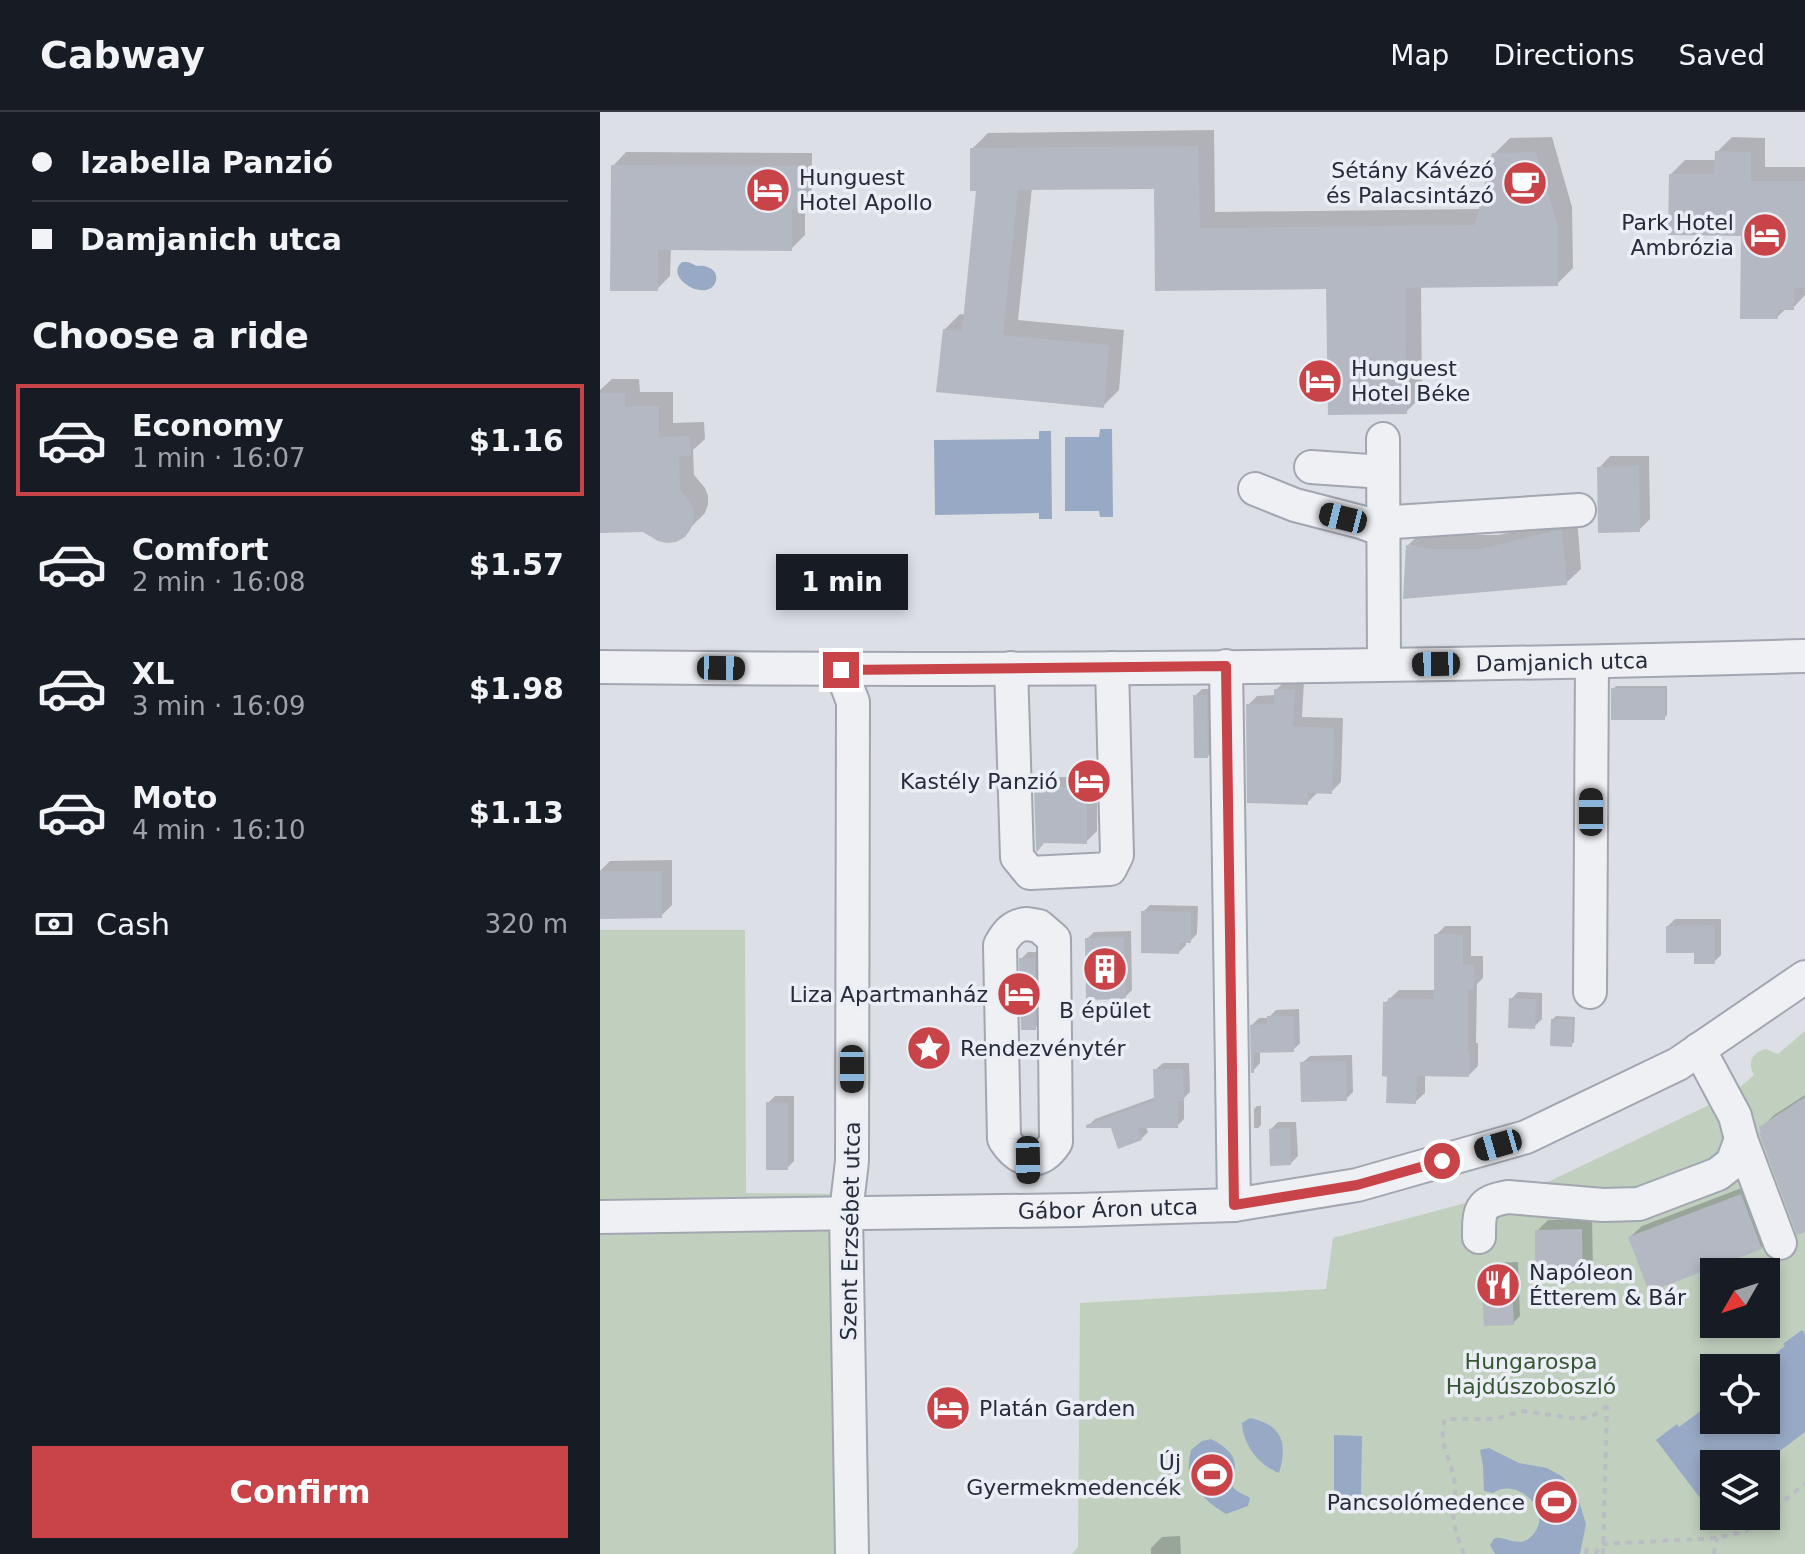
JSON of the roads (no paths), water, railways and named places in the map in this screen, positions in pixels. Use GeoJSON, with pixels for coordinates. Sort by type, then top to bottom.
{"type":"FeatureCollection","features":[{"type":"Feature","properties":{"kind":"street"},"geometry":{"type":"LineString","coordinates":[[1383,439],[1384,664]]}},
{"type":"Feature","properties":{"kind":"street"},"geometry":{"type":"LineString","coordinates":[[1311,467],[1383,472]]}},
{"type":"Feature","properties":{"kind":"street"},"geometry":{"type":"LineString","coordinates":[[1255,489],[1295,505],[1383,530]]}},
{"type":"Feature","properties":{"kind":"street"},"geometry":{"type":"LineString","coordinates":[[1383,530],[1394,522],[1579,510]]}},
{"type":"Feature","properties":{"kind":"street","name":"Damjanich utca"},"geometry":{"type":"LineString","coordinates":[[600,667],[841,670],[1112,668],[1805,656]]}},
{"type":"Feature","properties":{"kind":"street"},"geometry":{"type":"LineString","coordinates":[[1590,992],[1592,662]]}},
{"type":"Feature","properties":{"kind":"street"},"geometry":{"type":"LineString","coordinates":[[1226,666],[1234,1205]]}},
{"type":"Feature","properties":{"kind":"street"},"geometry":{"type":"LineString","coordinates":[[1011,668],[1017,857],[1030,873],[1110,869],[1117,855],[1112,668]]}},
{"type":"Feature","properties":{"kind":"street","name":"Szent Erzsébet utca"},"geometry":{"type":"LineString","coordinates":[[841,670],[853,702],[852,1161],[846,1213],[852,1554]]}},
{"type":"Feature","properties":{"kind":"street"},"geometry":{"type":"LineString","coordinates":[[1027,924],[1039,926],[1054,939],[1056,1142],[1050,1151],[1028,1160],[1017,1156],[1004,1139],[1000,945],[1007,932],[1017,925],[1027,924]]}},
{"type":"Feature","properties":{"kind":"street","name":"Gábor Áron utca"},"geometry":{"type":"LineString","coordinates":[[600,1217],[1234,1205],[1357,1185],[1526,1137],[1678,1064],[1805,977]]}},
{"type":"Feature","properties":{"kind":"street"},"geometry":{"type":"LineString","coordinates":[[1699,1049],[1735,1116],[1780,1243]]}},
{"type":"Feature","properties":{"kind":"street"},"geometry":{"type":"LineString","coordinates":[[1479,1237],[1479,1214],[1492,1199],[1508,1197],[1603,1205],[1639,1204],[1718,1174],[1732,1163],[1741,1139]]}},
{"type":"Feature","properties":{"kind":"street"},"geometry":{"type":"LineString","coordinates":[[1028,1160],[1029,1209]]}},
{"type":"Feature","properties":{"kind":"water"},"geometry":{"type":"Polygon","coordinates":[[[682,262],[713,270],[716,276],[714,285],[702,290],[687,285],[678,274],[682,262]]]}},
{"type":"Feature","properties":{"kind":"water"},"geometry":{"type":"Polygon","coordinates":[[[1100,429],[1112,429],[1113,517],[1100,517],[1099,511],[1065,511],[1065,437],[1099,437],[1100,429]]]}},
{"type":"Feature","properties":{"kind":"water"},"geometry":{"type":"Polygon","coordinates":[[[1039,431],[1051,431],[1052,519],[1039,519],[1039,513],[935,515],[934,440],[1039,439],[1039,431]]]}},
{"type":"Feature","properties":{"kind":"water"},"geometry":{"type":"Polygon","coordinates":[[[1802,1330],[1805,1334],[1805,1432],[1780,1451],[1700,1450],[1700,1498],[1656,1440],[1700,1411],[1700,1434],[1780,1434],[1780,1354],[1775,1354],[1785,1346],[1783,1344],[1802,1330]]]}},
{"type":"Feature","properties":{"kind":"water","name":"Új Gyermekmedencék"},"geometry":{"type":"Polygon","coordinates":[[[1250,1418],[1269,1425],[1280,1436],[1283,1452],[1279,1473],[1264,1465],[1249,1446],[1242,1423],[1250,1418]]]}},
{"type":"Feature","properties":{"kind":"water"},"geometry":{"type":"Polygon","coordinates":[[[1334,1435],[1362,1436],[1361,1496],[1334,1496],[1334,1435]]]}},
{"type":"Feature","properties":{"kind":"water","name":"Új Gyermekmedencék"},"geometry":{"type":"Polygon","coordinates":[[[1211,1439],[1231,1454],[1235,1463],[1232,1484],[1250,1498],[1248,1506],[1226,1514],[1208,1501],[1194,1484],[1189,1468],[1191,1450],[1202,1441],[1211,1439]]]}},
{"type":"Feature","properties":{"kind":"water","name":"Pancsolómedence"},"geometry":{"type":"Polygon","coordinates":[[[1489,1448],[1519,1463],[1547,1468],[1563,1477],[1577,1495],[1586,1524],[1580,1554],[1495,1554],[1490,1545],[1494,1539],[1518,1542],[1530,1538],[1539,1523],[1539,1514],[1529,1498],[1520,1492],[1511,1489],[1493,1493],[1484,1491],[1480,1450],[1489,1448]]]}},
{"type":"Feature","properties":{"kind":"place","name":"Sétány Kávézó és Palacsintázó"},"geometry":{"type":"Point","coordinates":[1525,183]}},
{"type":"Feature","properties":{"kind":"place","name":"Hunguest Hotel Apollo"},"geometry":{"type":"Point","coordinates":[768,190]}},
{"type":"Feature","properties":{"kind":"place","name":"Park Hotel Ambrózia"},"geometry":{"type":"Point","coordinates":[1765,235]}},
{"type":"Feature","properties":{"kind":"place","name":"Hunguest Hotel Béke"},"geometry":{"type":"Point","coordinates":[1320,381]}},
{"type":"Feature","properties":{"kind":"place","name":"Kastély Panzió"},"geometry":{"type":"Point","coordinates":[1089,781]}},
{"type":"Feature","properties":{"kind":"place","name":"B épület"},"geometry":{"type":"Point","coordinates":[1105,969]}},
{"type":"Feature","properties":{"kind":"place","name":"Liza Apartmanház"},"geometry":{"type":"Point","coordinates":[1019,994]}},
{"type":"Feature","properties":{"kind":"place","name":"Rendezvénytér"},"geometry":{"type":"Point","coordinates":[929,1048]}},
{"type":"Feature","properties":{"kind":"place","name":"Napóleon Étterem & Bár"},"geometry":{"type":"Point","coordinates":[1498,1285]}},
{"type":"Feature","properties":{"kind":"place","name":"Platán Garden"},"geometry":{"type":"Point","coordinates":[948,1408]}},
{"type":"Feature","properties":{"kind":"place","name":"Új Gyermekmedencék"},"geometry":{"type":"Point","coordinates":[1212,1475]}},
{"type":"Feature","properties":{"kind":"place","name":"Pancsolómedence"},"geometry":{"type":"Point","coordinates":[1556,1502]}},
{"type":"Feature","properties":{"kind":"park label","name":"Hungarospa Hajdúszoboszló"},"geometry":{"type":"Point","coordinates":[1531,1374]}}]}
